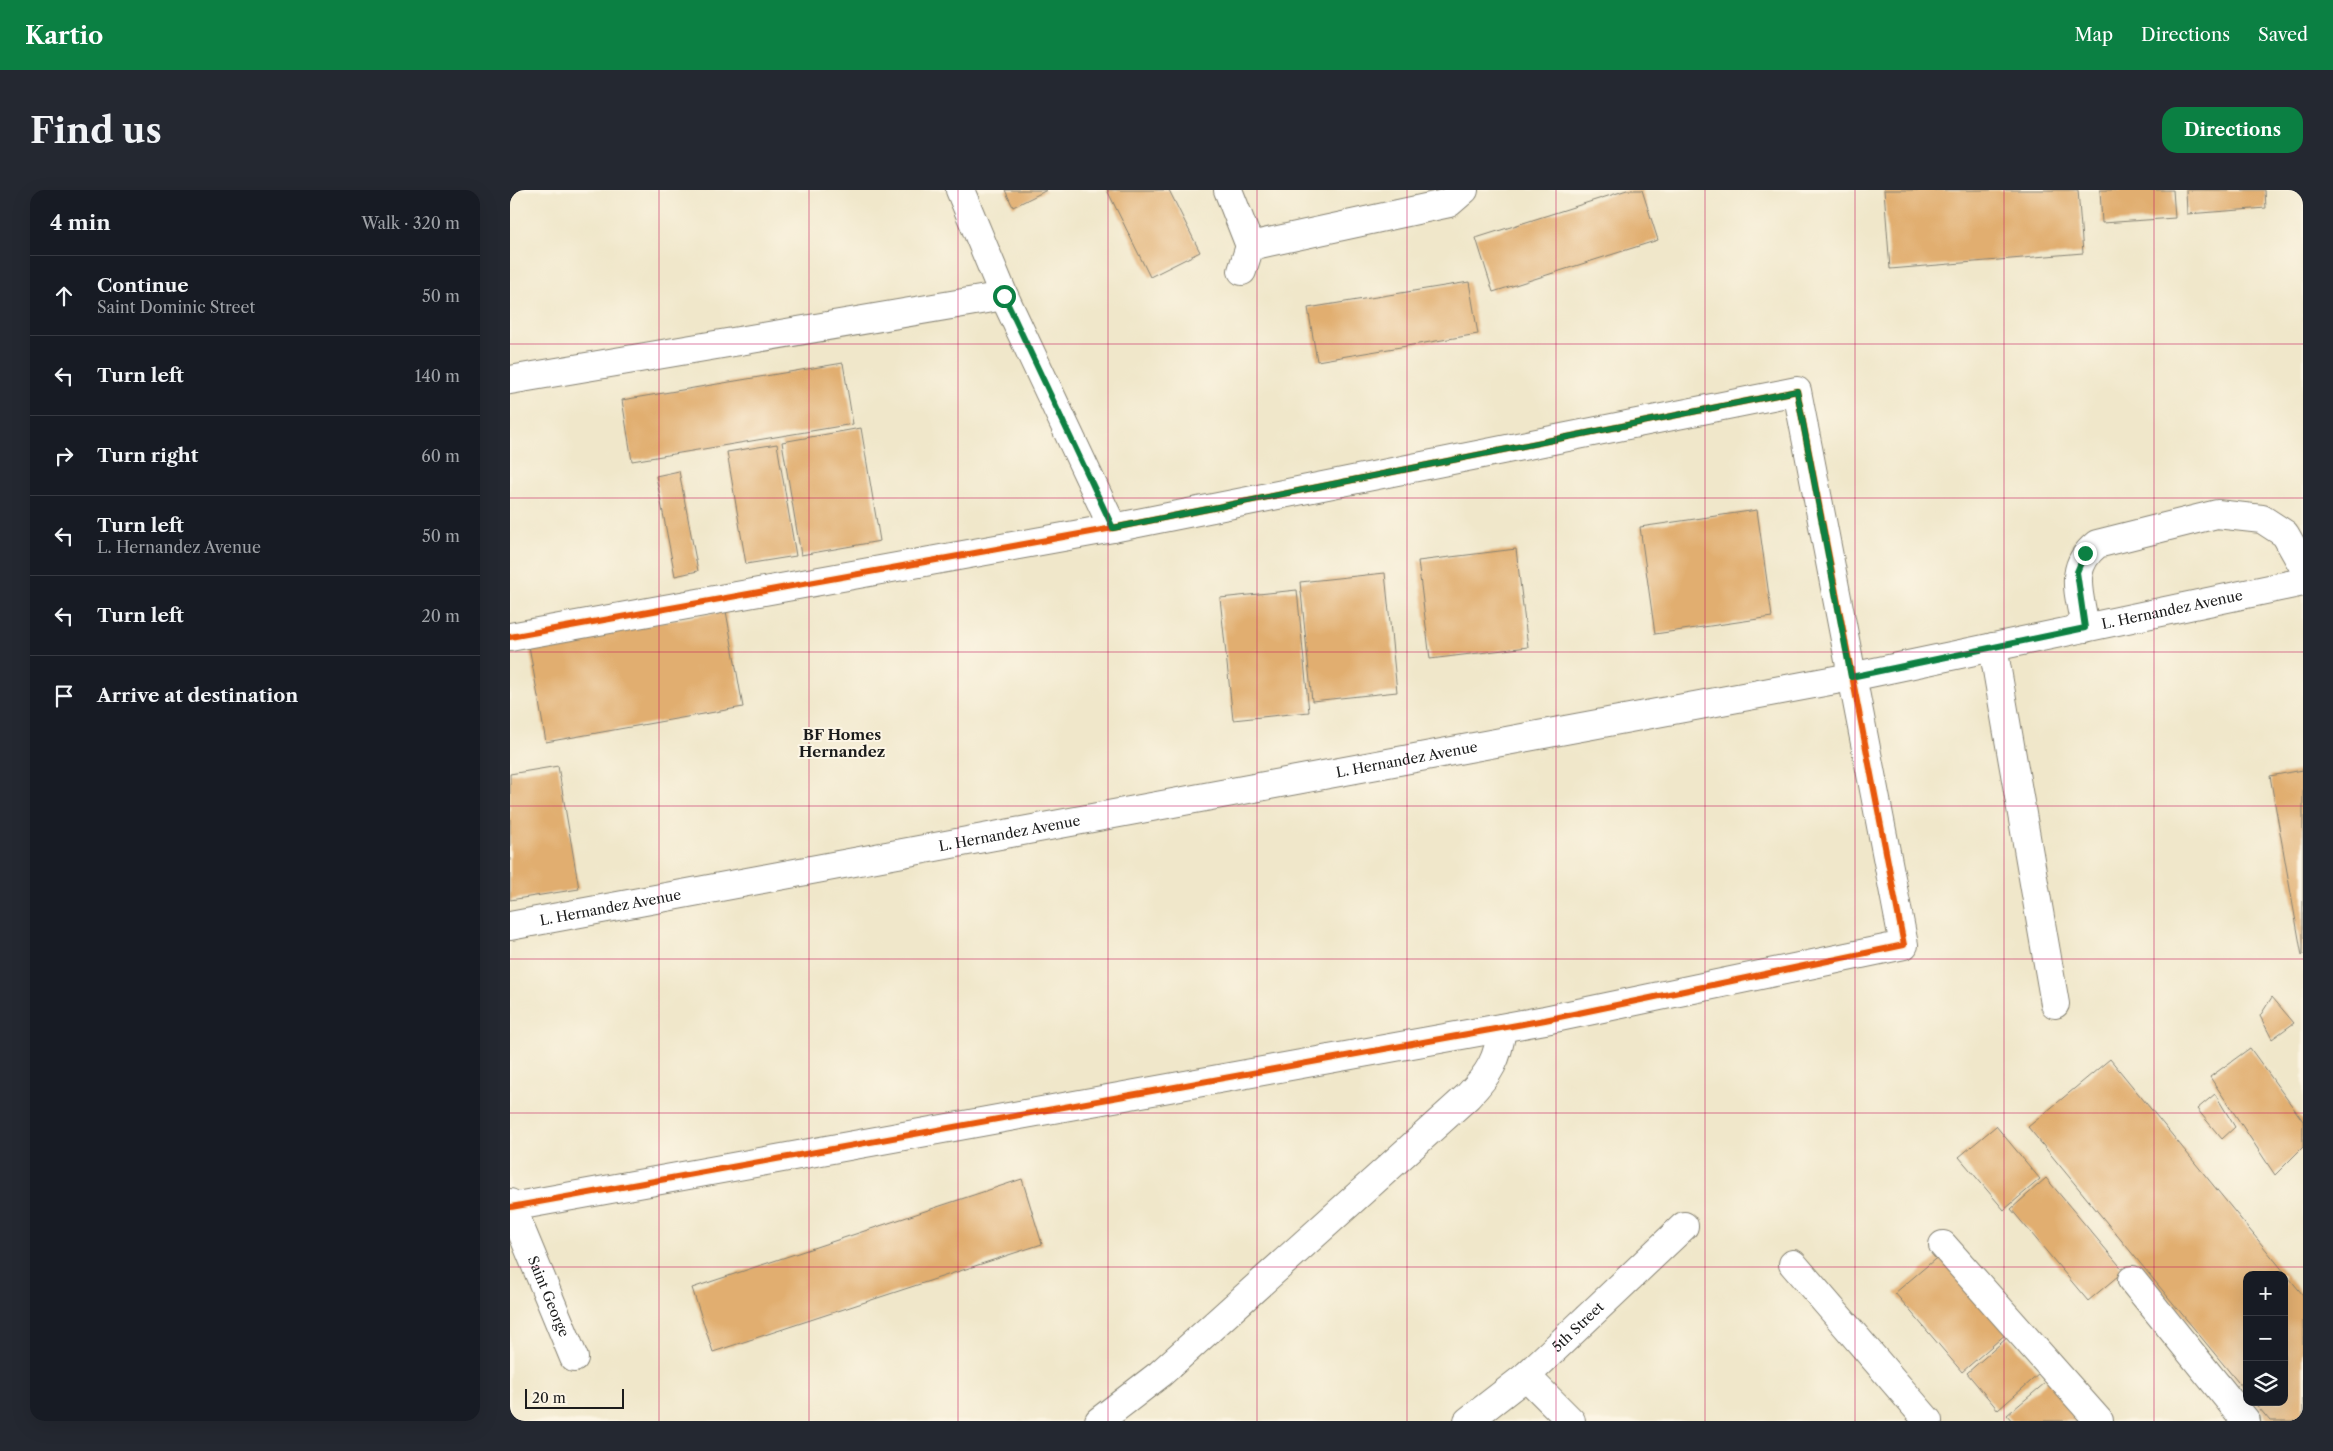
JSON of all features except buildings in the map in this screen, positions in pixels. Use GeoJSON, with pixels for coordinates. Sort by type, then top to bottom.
{"type":"FeatureCollection","features":[{"type":"Feature","properties":{"kind":"street"},"geometry":{"type":"LineString","coordinates":[[960,190],[1004,296],[1113,528]]}},
{"type":"Feature","properties":{"kind":"street"},"geometry":{"type":"LineString","coordinates":[[1228,190],[1246,258],[1449,203],[1464,190]]}},
{"type":"Feature","properties":{"kind":"street"},"geometry":{"type":"LineString","coordinates":[[510,380],[1004,296]]}},
{"type":"Feature","properties":{"kind":"street"},"geometry":{"type":"LineString","coordinates":[[510,636],[1113,528],[1797,391],[1904,945],[1502,1028],[511,1205]]}},
{"type":"Feature","properties":{"kind":"street"},"geometry":{"type":"LineString","coordinates":[[2085,628],[2077,572],[2085,553],[2097,544],[2217,514],[2262,519],[2285,534],[2303,566]]}},
{"type":"Feature","properties":{"kind":"street","name":"L. Hernandez Avenue"},"geometry":{"type":"LineString","coordinates":[[510,926],[1851,677],[2303,582]]}},
{"type":"Feature","properties":{"kind":"street"},"geometry":{"type":"LineString","coordinates":[[1993,647],[2055,1004]]}},
{"type":"Feature","properties":{"kind":"street"},"geometry":{"type":"LineString","coordinates":[[1099,1421],[1174,1362],[1468,1096],[1487,1076],[1495,1061],[1502,1028]]}},
{"type":"Feature","properties":{"kind":"street","name":"Saint George"},"geometry":{"type":"LineString","coordinates":[[511,1205],[574,1358]]}},
{"type":"Feature","properties":{"kind":"street","name":"5th Street"},"geometry":{"type":"LineString","coordinates":[[1468,1421],[1526,1376],[1684,1226]]}},
{"type":"Feature","properties":{"kind":"street"},"geometry":{"type":"LineString","coordinates":[[1943,1246],[2099,1421]]}},
{"type":"Feature","properties":{"kind":"street"},"geometry":{"type":"LineString","coordinates":[[1793,1264],[1928,1421]]}},
{"type":"Feature","properties":{"kind":"street"},"geometry":{"type":"LineString","coordinates":[[2132,1280],[2246,1421]]}},
{"type":"Feature","properties":{"kind":"street"},"geometry":{"type":"LineString","coordinates":[[1526,1376],[1571,1421]]}},
{"type":"Feature","properties":{"kind":"cycle path"},"geometry":{"type":"LineString","coordinates":[[510,637],[1113,528],[1797,391],[1904,945],[1545,1020],[511,1207]]}},
{"type":"Feature","properties":{"kind":"district","name":"BF Homes Hernandez"},"geometry":{"type":"Point","coordinates":[842,744]}},
{"type":"Feature","properties":{"kind":"route"},"geometry":{"type":"LineString","coordinates":[[1004,296],[1113,528],[1797,391],[1851,677],[2085,628],[2077,572],[2085,553]]}}]}
